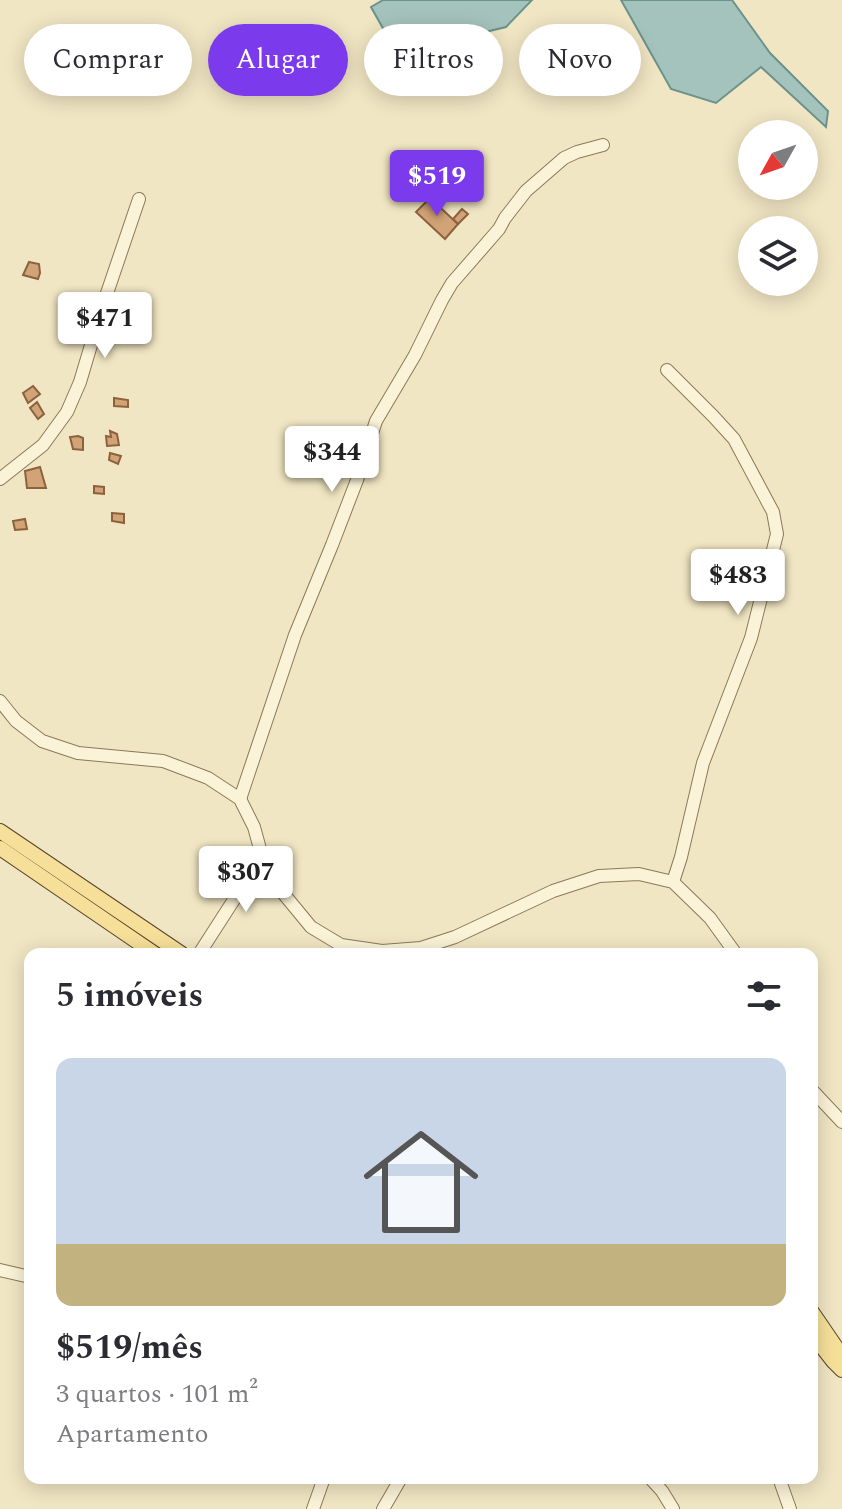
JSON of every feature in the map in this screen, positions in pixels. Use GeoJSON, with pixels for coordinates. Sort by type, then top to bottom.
{"type":"FeatureCollection","features":[{"type":"Feature","properties":{"kind":"main road"},"geometry":{"type":"LineString","coordinates":[[0,831],[173,948]]}},
{"type":"Feature","properties":{"kind":"main road"},"geometry":{"type":"LineString","coordinates":[[0,848],[146,948]]}},
{"type":"Feature","properties":{"kind":"main road"},"geometry":{"type":"LineString","coordinates":[[818,1322],[840,1359]]}},
{"type":"Feature","properties":{"kind":"main road"},"geometry":{"type":"LineString","coordinates":[[818,1339],[840,1359]]}},
{"type":"Feature","properties":{"kind":"street"},"geometry":{"type":"LineString","coordinates":[[240,799],[295,635],[357,480],[376,421],[415,355],[442,300],[452,283],[499,229],[526,191],[564,158],[603,145]]}},
{"type":"Feature","properties":{"kind":"street"},"geometry":{"type":"LineString","coordinates":[[0,479],[43,445],[67,412],[80,382],[139,199]]}},
{"type":"Feature","properties":{"kind":"street"},"geometry":{"type":"LineString","coordinates":[[667,370],[734,439],[773,512],[777,534],[751,638],[703,763],[673,882]]}},
{"type":"Feature","properties":{"kind":"street"},"geometry":{"type":"LineString","coordinates":[[0,701],[16,721],[42,741],[78,753],[163,761],[208,778],[240,799],[254,827],[262,856],[283,893],[311,927],[341,945],[362,948]]}},
{"type":"Feature","properties":{"kind":"street"},"geometry":{"type":"LineString","coordinates":[[203,948],[262,856]]}},
{"type":"Feature","properties":{"kind":"street"},"geometry":{"type":"LineString","coordinates":[[421,948],[455,937],[553,891],[599,876],[639,874],[673,882],[710,918],[732,948]]}},
{"type":"Feature","properties":{"kind":"street"},"geometry":{"type":"LineString","coordinates":[[818,1096],[842,1122]]}},
{"type":"Feature","properties":{"kind":"street"},"geometry":{"type":"LineString","coordinates":[[0,1270],[24,1276]]}},
{"type":"Feature","properties":{"kind":"street"},"geometry":{"type":"LineString","coordinates":[[313,1509],[322,1484]]}},
{"type":"Feature","properties":{"kind":"street"},"geometry":{"type":"LineString","coordinates":[[383,1509],[398,1484]]}},
{"type":"Feature","properties":{"kind":"street"},"geometry":{"type":"LineString","coordinates":[[656,1484],[673,1509]]}},
{"type":"Feature","properties":{"kind":"street"},"geometry":{"type":"LineString","coordinates":[[781,1484],[790,1509]]}},
{"type":"Feature","properties":{"kind":"water"},"geometry":{"type":"Polygon","coordinates":[[[383,0],[532,0],[503,28],[503,24],[381,24],[371,7],[383,0]]]}},
{"type":"Feature","properties":{"kind":"water"},"geometry":{"type":"Polygon","coordinates":[[[621,0],[732,0],[770,53],[828,111],[826,127],[761,67],[716,103],[671,89],[641,36],[641,24],[634,24],[621,0]]]}},
{"type":"Feature","properties":{"kind":"building"},"geometry":{"type":"Polygon","coordinates":[[[430,198],[458,224],[445,239],[416,212],[430,198]]]}},
{"type":"Feature","properties":{"kind":"building"},"geometry":{"type":"Polygon","coordinates":[[[462,209],[468,214],[458,224],[453,219],[462,209]]]}},
{"type":"Feature","properties":{"kind":"building"},"geometry":{"type":"Polygon","coordinates":[[[29,262],[39,264],[38,279],[23,275],[29,262]]]}},
{"type":"Feature","properties":{"kind":"building"},"geometry":{"type":"Polygon","coordinates":[[[33,386],[40,394],[28,403],[23,393],[33,386]]]}},
{"type":"Feature","properties":{"kind":"building"},"geometry":{"type":"Polygon","coordinates":[[[114,398],[128,400],[128,407],[114,406],[114,398]]]}},
{"type":"Feature","properties":{"kind":"building"},"geometry":{"type":"Polygon","coordinates":[[[37,402],[44,414],[38,419],[30,408],[37,402]]]}},
{"type":"Feature","properties":{"kind":"building"},"geometry":{"type":"Polygon","coordinates":[[[110,431],[117,434],[119,445],[107,446],[106,436],[111,437],[110,431]]]}},
{"type":"Feature","properties":{"kind":"building"},"geometry":{"type":"Polygon","coordinates":[[[70,437],[83,438],[83,450],[73,449],[70,437]]]}},
{"type":"Feature","properties":{"kind":"building"},"geometry":{"type":"Polygon","coordinates":[[[110,453],[121,456],[118,464],[109,460],[110,453]]]}},
{"type":"Feature","properties":{"kind":"building"},"geometry":{"type":"Polygon","coordinates":[[[40,467],[46,488],[27,488],[25,471],[40,467]]]}},
{"type":"Feature","properties":{"kind":"building"},"geometry":{"type":"Polygon","coordinates":[[[94,486],[104,487],[104,494],[94,493],[94,486]]]}},
{"type":"Feature","properties":{"kind":"building"},"geometry":{"type":"Polygon","coordinates":[[[112,513],[124,514],[124,523],[112,521],[112,513]]]}},
{"type":"Feature","properties":{"kind":"building"},"geometry":{"type":"Polygon","coordinates":[[[25,519],[27,529],[15,530],[13,521],[25,519]]]}}]}
